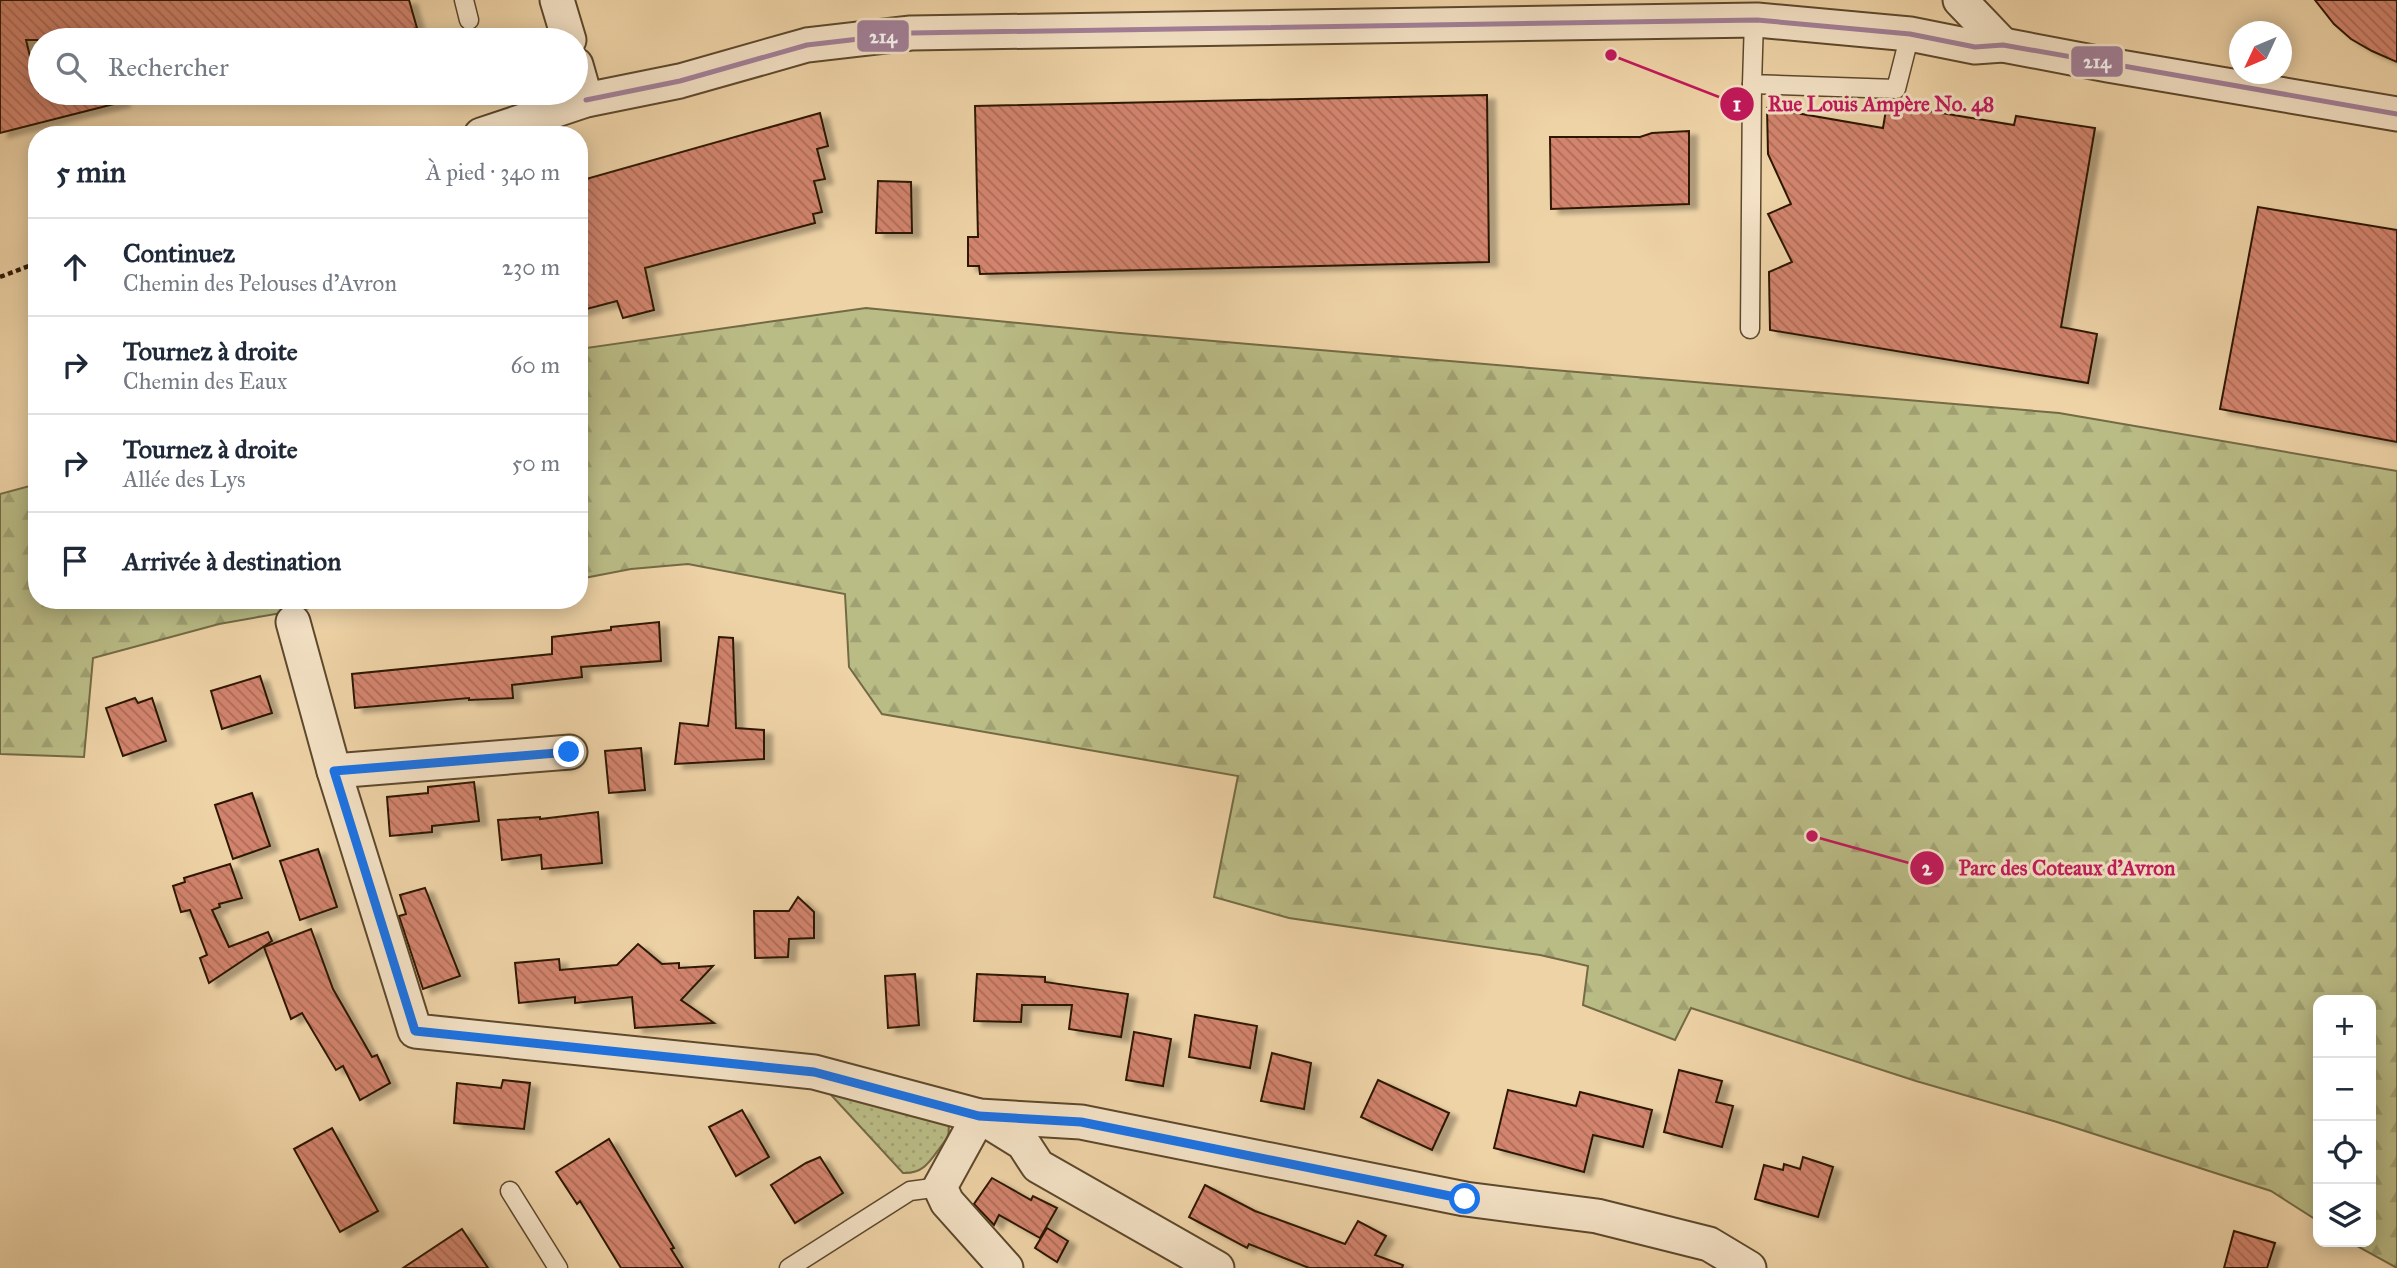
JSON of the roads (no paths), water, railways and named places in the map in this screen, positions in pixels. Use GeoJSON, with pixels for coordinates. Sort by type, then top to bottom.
{"type":"FeatureCollection","features":[{"type":"Feature","properties":{"kind":"street"},"geometry":{"type":"LineString","coordinates":[[557,0],[565,28]]}},
{"type":"Feature","properties":{"kind":"street"},"geometry":{"type":"LineString","coordinates":[[1960,0],[2003,45]]}},
{"type":"Feature","properties":{"kind":"street"},"geometry":{"type":"LineString","coordinates":[[588,100],[680,81],[807,44],[911,33],[1757,13],[1910,34],[1975,47],[2003,45],[2397,114]]}},
{"type":"Feature","properties":{"kind":"street"},"geometry":{"type":"LineString","coordinates":[[508,126],[571,105]]}},
{"type":"Feature","properties":{"kind":"street"},"geometry":{"type":"LineString","coordinates":[[293,621],[334,771],[415,1031],[814,1072],[979,1116],[1081,1122],[1465,1199],[1597,1216],[1709,1244],[1749,1268]]}},
{"type":"Feature","properties":{"kind":"street"},"geometry":{"type":"LineString","coordinates":[[334,771],[569,752]]}},
{"type":"Feature","properties":{"kind":"street"},"geometry":{"type":"LineString","coordinates":[[979,1116],[940,1187],[947,1202],[1006,1268]]}},
{"type":"Feature","properties":{"kind":"street"},"geometry":{"type":"LineString","coordinates":[[979,1116],[1023,1143],[1038,1166],[1217,1268]]}},
{"type":"Feature","properties":{"kind":"lane"},"geometry":{"type":"LineString","coordinates":[[464,0],[469,20]]}},
{"type":"Feature","properties":{"kind":"lane"},"geometry":{"type":"LineString","coordinates":[[1750,329],[1752,84],[1757,13]]}},
{"type":"Feature","properties":{"kind":"lane"},"geometry":{"type":"LineString","coordinates":[[1752,84],[1896,89],[1910,34]]}},
{"type":"Feature","properties":{"kind":"lane"},"geometry":{"type":"LineString","coordinates":[[789,1268],[910,1191],[940,1187]]}},
{"type":"Feature","properties":{"kind":"lane"},"geometry":{"type":"LineString","coordinates":[[510,1192],[558,1268]]}},
{"type":"Feature","properties":{"kind":"place","name":"Rue Louis Ampère No. 48"},"geometry":{"type":"Point","coordinates":[1611,55]}},
{"type":"Feature","properties":{"kind":"place","name":"Parc des Coteaux d'Avron"},"geometry":{"type":"Point","coordinates":[1812,836]}}]}
